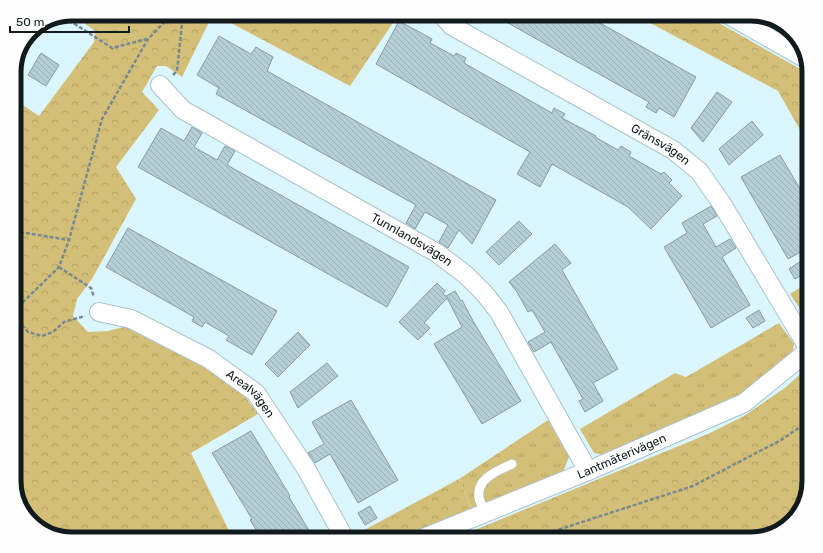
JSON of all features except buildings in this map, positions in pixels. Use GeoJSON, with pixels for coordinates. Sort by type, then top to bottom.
{"type":"FeatureCollection","features":[{"type":"Feature","properties":{"kind":"street","name":"Gränsvägen"},"geometry":{"type":"LineString","coordinates":[[447,21],[452,26],[673,150],[699,171],[722,204],[802,338]]}},
{"type":"Feature","properties":{"kind":"street"},"geometry":{"type":"LineString","coordinates":[[749,21],[767,27],[798,51]]}},
{"type":"Feature","properties":{"kind":"street","name":"Tunnlandsvägen"},"geometry":{"type":"LineString","coordinates":[[160,85],[183,110],[438,253],[466,275],[484,293],[499,312],[588,471]]}},
{"type":"Feature","properties":{"kind":"street","name":"Arealvägen"},"geometry":{"type":"LineString","coordinates":[[99,312],[131,320],[209,359],[256,394],[305,467],[341,532]]}},
{"type":"Feature","properties":{"kind":"street","name":"Lantmäterivägen"},"geometry":{"type":"LineString","coordinates":[[438,532],[588,471],[744,403],[802,356]]}},
{"type":"Feature","properties":{"kind":"lane"},"geometry":{"type":"LineString","coordinates":[[486,512],[479,498],[481,485],[485,478],[512,464]]}},
{"type":"Feature","properties":{"kind":"path"},"geometry":{"type":"LineString","coordinates":[[70,21],[112,48],[148,39]]}},
{"type":"Feature","properties":{"kind":"path"},"geometry":{"type":"LineString","coordinates":[[21,304],[59,267],[69,240],[102,119],[148,39],[165,21]]}},
{"type":"Feature","properties":{"kind":"path"},"geometry":{"type":"LineString","coordinates":[[160,85],[177,72],[182,21]]}},
{"type":"Feature","properties":{"kind":"path"},"geometry":{"type":"LineString","coordinates":[[21,232],[69,240]]}},
{"type":"Feature","properties":{"kind":"path"},"geometry":{"type":"LineString","coordinates":[[21,324],[28,332],[42,336],[53,332],[64,322],[99,312],[91,288],[59,267]]}},
{"type":"Feature","properties":{"kind":"path"},"geometry":{"type":"LineString","coordinates":[[552,532],[693,486],[781,440],[802,426]]}},
{"type":"Feature","properties":{"kind":"green space"},"geometry":{"type":"Polygon","coordinates":[[[81,21],[210,21],[182,77],[166,66],[157,66],[142,92],[159,110],[116,167],[136,199],[92,279],[77,299],[73,316],[88,332],[108,331],[127,326],[206,367],[244,395],[258,414],[191,453],[230,532],[62,531],[49,527],[36,517],[28,506],[23,494],[21,484],[21,104],[39,116],[94,42],[95,31],[81,21]]]}},
{"type":"Feature","properties":{"kind":"green space"},"geometry":{"type":"Polygon","coordinates":[[[227,21],[394,21],[350,86],[227,21]]]}},
{"type":"Feature","properties":{"kind":"green space"},"geometry":{"type":"Polygon","coordinates":[[[646,21],[715,21],[802,70],[802,134],[778,91],[646,21]]]}},
{"type":"Feature","properties":{"kind":"green space"},"geometry":{"type":"Polygon","coordinates":[[[802,286],[802,312],[790,294],[802,286]]]}},
{"type":"Feature","properties":{"kind":"green space"},"geometry":{"type":"Polygon","coordinates":[[[779,323],[794,344],[791,361],[752,390],[608,456],[594,453],[580,429],[675,373],[686,377],[779,323]]]}},
{"type":"Feature","properties":{"kind":"green space"},"geometry":{"type":"Polygon","coordinates":[[[802,372],[802,481],[797,504],[785,519],[774,527],[751,532],[470,532],[708,434],[744,416],[786,387],[802,372]]]}},
{"type":"Feature","properties":{"kind":"green space"},"geometry":{"type":"Polygon","coordinates":[[[548,420],[569,457],[563,472],[472,510],[459,479],[548,420]]]}},
{"type":"Feature","properties":{"kind":"green space"},"geometry":{"type":"Polygon","coordinates":[[[459,479],[472,510],[419,532],[361,532],[459,479]]]}}]}
